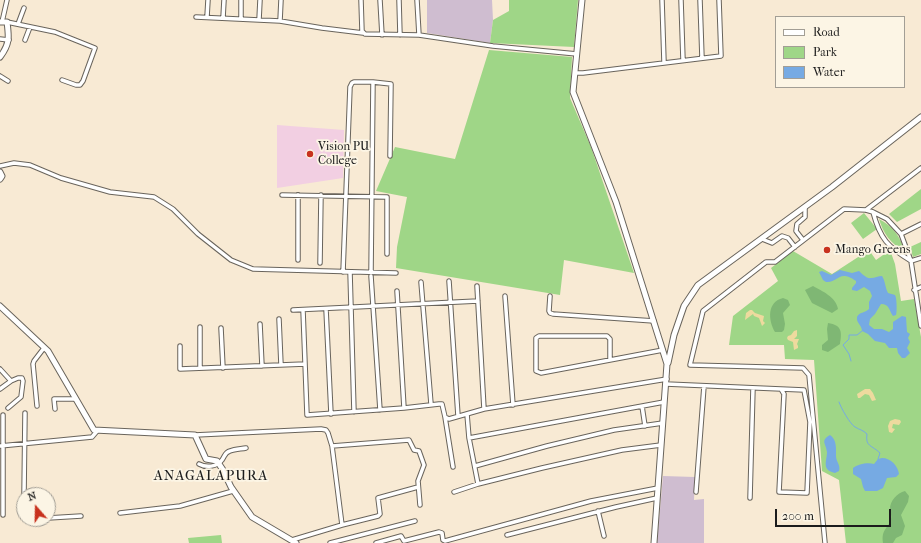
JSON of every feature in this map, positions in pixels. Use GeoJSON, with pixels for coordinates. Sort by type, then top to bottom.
{"type":"FeatureCollection","features":[{"type":"Feature","properties":{"kind":"street"},"geometry":{"type":"LineString","coordinates":[[0,56],[5,50],[9,40],[3,22],[7,0]]}},
{"type":"Feature","properties":{"kind":"street"},"geometry":{"type":"LineString","coordinates":[[207,17],[208,0]]}},
{"type":"Feature","properties":{"kind":"street"},"geometry":{"type":"LineString","coordinates":[[223,18],[224,0]]}},
{"type":"Feature","properties":{"kind":"street"},"geometry":{"type":"LineString","coordinates":[[241,0],[241,19]]}},
{"type":"Feature","properties":{"kind":"street"},"geometry":{"type":"LineString","coordinates":[[260,0],[260,20]]}},
{"type":"Feature","properties":{"kind":"street"},"geometry":{"type":"LineString","coordinates":[[280,21],[281,0]]}},
{"type":"Feature","properties":{"kind":"street"},"geometry":{"type":"LineString","coordinates":[[361,0],[363,33]]}},
{"type":"Feature","properties":{"kind":"street"},"geometry":{"type":"LineString","coordinates":[[380,0],[382,35]]}},
{"type":"Feature","properties":{"kind":"street"},"geometry":{"type":"LineString","coordinates":[[399,0],[400,35]]}},
{"type":"Feature","properties":{"kind":"street"},"geometry":{"type":"LineString","coordinates":[[418,0],[419,35]]}},
{"type":"Feature","properties":{"kind":"street"},"geometry":{"type":"LineString","coordinates":[[582,0],[573,92],[616,202],[667,364]]}},
{"type":"Feature","properties":{"kind":"street"},"geometry":{"type":"LineString","coordinates":[[662,0],[664,62]]}},
{"type":"Feature","properties":{"kind":"street"},"geometry":{"type":"LineString","coordinates":[[681,0],[683,60]]}},
{"type":"Feature","properties":{"kind":"street"},"geometry":{"type":"LineString","coordinates":[[700,0],[702,58]]}},
{"type":"Feature","properties":{"kind":"street"},"geometry":{"type":"LineString","coordinates":[[575,73],[720,56],[719,0]]}},
{"type":"Feature","properties":{"kind":"street"},"geometry":{"type":"LineString","coordinates":[[18,24],[24,8]]}},
{"type":"Feature","properties":{"kind":"street"},"geometry":{"type":"LineString","coordinates":[[196,17],[280,21],[363,33],[382,35],[419,35],[493,46],[577,54]]}},
{"type":"Feature","properties":{"kind":"street"},"geometry":{"type":"LineString","coordinates":[[3,22],[55,32],[95,48],[83,81],[80,85],[62,80]]}},
{"type":"Feature","properties":{"kind":"street"},"geometry":{"type":"LineString","coordinates":[[25,40],[30,27]]}},
{"type":"Feature","properties":{"kind":"street"},"geometry":{"type":"LineString","coordinates":[[0,39],[9,40]]}},
{"type":"Feature","properties":{"kind":"street"},"geometry":{"type":"LineString","coordinates":[[0,76],[8,81]]}},
{"type":"Feature","properties":{"kind":"street"},"geometry":{"type":"LineString","coordinates":[[373,82],[371,274],[380,410]]}},
{"type":"Feature","properties":{"kind":"street"},"geometry":{"type":"LineString","coordinates":[[343,272],[350,87],[352,83],[373,82],[391,84],[390,156]]}},
{"type":"Feature","properties":{"kind":"street"},"geometry":{"type":"LineString","coordinates":[[654,543],[667,364],[674,335],[684,306],[698,285],[805,207],[921,116]]}},
{"type":"Feature","properties":{"kind":"street"},"geometry":{"type":"LineString","coordinates":[[0,166],[14,163],[30,165],[61,178],[110,192],[154,197],[173,209],[198,234],[231,260],[254,269],[371,274],[396,273]]}},
{"type":"Feature","properties":{"kind":"street"},"geometry":{"type":"LineString","coordinates":[[866,210],[921,168]]}},
{"type":"Feature","properties":{"kind":"street"},"geometry":{"type":"LineString","coordinates":[[0,172],[2,176],[0,179]]}},
{"type":"Feature","properties":{"kind":"street"},"geometry":{"type":"LineString","coordinates":[[282,195],[387,197],[387,254]]}},
{"type":"Feature","properties":{"kind":"street"},"geometry":{"type":"LineString","coordinates":[[298,195],[298,260]]}},
{"type":"Feature","properties":{"kind":"street"},"geometry":{"type":"LineString","coordinates":[[320,263],[321,195]]}},
{"type":"Feature","properties":{"kind":"street"},"geometry":{"type":"LineString","coordinates":[[803,240],[796,231],[797,224],[805,217],[805,207]]}},
{"type":"Feature","properties":{"kind":"street"},"geometry":{"type":"LineString","coordinates":[[826,543],[809,375],[803,368],[690,365],[703,311],[766,262],[775,262],[844,209],[866,210],[873,212],[887,220],[900,234],[906,246],[911,261],[914,290],[921,324]]}},
{"type":"Feature","properties":{"kind":"street"},"geometry":{"type":"LineString","coordinates":[[873,212],[876,226],[894,251],[911,261],[921,258]]}},
{"type":"Feature","properties":{"kind":"street"},"geometry":{"type":"LineString","coordinates":[[900,234],[921,224]]}},
{"type":"Feature","properties":{"kind":"street"},"geometry":{"type":"LineString","coordinates":[[762,239],[772,244],[782,236],[788,238],[794,247]]}},
{"type":"Feature","properties":{"kind":"street"},"geometry":{"type":"LineString","coordinates":[[350,272],[354,412]]}},
{"type":"Feature","properties":{"kind":"street"},"geometry":{"type":"LineString","coordinates":[[449,281],[458,416]]}},
{"type":"Feature","properties":{"kind":"street"},"geometry":{"type":"LineString","coordinates":[[421,282],[432,404]]}},
{"type":"Feature","properties":{"kind":"street"},"geometry":{"type":"LineString","coordinates":[[477,286],[484,409]]}},
{"type":"Feature","properties":{"kind":"street"},"geometry":{"type":"LineString","coordinates":[[914,290],[921,287]]}},
{"type":"Feature","properties":{"kind":"street"},"geometry":{"type":"LineString","coordinates":[[397,292],[404,408]]}},
{"type":"Feature","properties":{"kind":"street"},"geometry":{"type":"LineString","coordinates":[[505,296],[513,405]]}},
{"type":"Feature","properties":{"kind":"street"},"geometry":{"type":"LineString","coordinates":[[550,296],[549,311],[550,313],[554,314],[654,321]]}},
{"type":"Feature","properties":{"kind":"street"},"geometry":{"type":"LineString","coordinates":[[916,297],[921,296]]}},
{"type":"Feature","properties":{"kind":"street"},"geometry":{"type":"LineString","coordinates":[[293,310],[478,301]]}},
{"type":"Feature","properties":{"kind":"street"},"geometry":{"type":"LineString","coordinates":[[0,306],[48,351],[94,430],[195,435],[326,430],[332,446],[342,525]]}},
{"type":"Feature","properties":{"kind":"street"},"geometry":{"type":"LineString","coordinates":[[326,309],[331,414]]}},
{"type":"Feature","properties":{"kind":"street"},"geometry":{"type":"LineString","coordinates":[[303,310],[307,415],[442,404],[454,467]]}},
{"type":"Feature","properties":{"kind":"street"},"geometry":{"type":"LineString","coordinates":[[279,320],[281,365]]}},
{"type":"Feature","properties":{"kind":"street"},"geometry":{"type":"LineString","coordinates":[[260,324],[262,366]]}},
{"type":"Feature","properties":{"kind":"street"},"geometry":{"type":"LineString","coordinates":[[200,327],[200,368]]}},
{"type":"Feature","properties":{"kind":"street"},"geometry":{"type":"LineString","coordinates":[[221,328],[223,368]]}},
{"type":"Feature","properties":{"kind":"street"},"geometry":{"type":"LineString","coordinates":[[610,360],[610,339],[607,336],[539,336],[536,338],[536,371],[538,373],[610,360],[663,350]]}},
{"type":"Feature","properties":{"kind":"street"},"geometry":{"type":"LineString","coordinates":[[180,346],[180,369],[305,364]]}},
{"type":"Feature","properties":{"kind":"street"},"geometry":{"type":"LineString","coordinates":[[37,406],[33,364],[44,348]]}},
{"type":"Feature","properties":{"kind":"street"},"geometry":{"type":"LineString","coordinates":[[0,369],[11,381]]}},
{"type":"Feature","properties":{"kind":"street"},"geometry":{"type":"LineString","coordinates":[[0,389],[11,381],[22,378],[22,397],[8,408]]}},
{"type":"Feature","properties":{"kind":"street"},"geometry":{"type":"LineString","coordinates":[[445,417],[449,419],[484,409],[666,381],[704,386],[781,389],[804,390],[810,422],[807,493],[779,492],[784,394],[781,389]]}},
{"type":"Feature","properties":{"kind":"street"},"geometry":{"type":"LineString","coordinates":[[696,492],[704,386]]}},
{"type":"Feature","properties":{"kind":"street"},"geometry":{"type":"LineString","coordinates":[[750,498],[754,388]]}},
{"type":"Feature","properties":{"kind":"street"},"geometry":{"type":"LineString","coordinates":[[54,409],[54,399],[76,399]]}},
{"type":"Feature","properties":{"kind":"street"},"geometry":{"type":"LineString","coordinates":[[469,438],[664,402]]}},
{"type":"Feature","properties":{"kind":"street"},"geometry":{"type":"LineString","coordinates":[[642,406],[645,426]]}},
{"type":"Feature","properties":{"kind":"street"},"geometry":{"type":"LineString","coordinates":[[24,413],[24,487]]}},
{"type":"Feature","properties":{"kind":"street"},"geometry":{"type":"LineString","coordinates":[[467,414],[469,438],[478,484]]}},
{"type":"Feature","properties":{"kind":"street"},"geometry":{"type":"LineString","coordinates":[[3,415],[3,515]]}},
{"type":"Feature","properties":{"kind":"street"},"geometry":{"type":"LineString","coordinates":[[474,466],[614,430],[663,423]]}},
{"type":"Feature","properties":{"kind":"street"},"geometry":{"type":"LineString","coordinates":[[2,446],[92,437],[98,430]]}},
{"type":"Feature","properties":{"kind":"street"},"geometry":{"type":"LineString","coordinates":[[195,435],[206,459],[217,461],[233,491],[252,517],[294,542],[342,525],[378,516],[380,514],[378,500],[380,497],[418,487]]}},
{"type":"Feature","properties":{"kind":"street"},"geometry":{"type":"LineString","coordinates":[[332,446],[409,440],[414,450],[419,451],[424,465],[418,479],[420,505]]}},
{"type":"Feature","properties":{"kind":"street"},"geometry":{"type":"LineString","coordinates":[[454,492],[478,484],[542,468],[622,450],[661,445]]}},
{"type":"Feature","properties":{"kind":"street"},"geometry":{"type":"LineString","coordinates":[[199,464],[205,467],[218,464],[223,459],[225,453],[246,448]]}},
{"type":"Feature","properties":{"kind":"street"},"geometry":{"type":"LineString","coordinates":[[376,543],[401,536],[404,542],[439,532],[442,533],[443,540],[445,542],[591,501],[658,488]]}},
{"type":"Feature","properties":{"kind":"street"},"geometry":{"type":"LineString","coordinates":[[120,513],[180,506],[233,491]]}},
{"type":"Feature","properties":{"kind":"street"},"geometry":{"type":"LineString","coordinates":[[507,535],[598,511],[657,498]]}},
{"type":"Feature","properties":{"kind":"street"},"geometry":{"type":"LineString","coordinates":[[598,511],[604,536]]}},
{"type":"Feature","properties":{"kind":"street"},"geometry":{"type":"LineString","coordinates":[[56,518],[81,516]]}},
{"type":"Feature","properties":{"kind":"street"},"geometry":{"type":"LineString","coordinates":[[330,543],[415,521]]}},
{"type":"Feature","properties":{"kind":"street"},"geometry":{"type":"LineString","coordinates":[[284,536],[286,543]]}},
{"type":"Feature","properties":{"kind":"shaded area"},"geometry":{"type":"Polygon","coordinates":[[[427,0],[492,0],[493,20],[490,43],[427,33],[427,0]]]}},
{"type":"Feature","properties":{"kind":"shaded area","name":"Vision PU College"},"geometry":{"type":"Polygon","coordinates":[[[277,125],[344,130],[343,178],[277,188],[277,125]]]}},
{"type":"Feature","properties":{"kind":"shaded area"},"geometry":{"type":"Polygon","coordinates":[[[663,476],[695,477],[694,500],[704,499],[704,543],[657,543],[663,476]]]}},
{"type":"Feature","properties":{"kind":"green space"},"geometry":{"type":"Polygon","coordinates":[[[509,0],[578,0],[574,47],[490,43],[493,20],[509,11],[509,0]]]}},
{"type":"Feature","properties":{"kind":"green space"},"geometry":{"type":"Polygon","coordinates":[[[489,50],[572,57],[570,98],[591,147],[634,273],[564,260],[560,295],[396,268],[397,247],[407,197],[376,191],[395,147],[455,159],[489,50]]]}},
{"type":"Feature","properties":{"kind":"green space"},"geometry":{"type":"Polygon","coordinates":[[[921,189],[921,209],[897,222],[889,214],[921,189]]]}},
{"type":"Feature","properties":{"kind":"green space"},"geometry":{"type":"Polygon","coordinates":[[[864,213],[877,229],[863,239],[851,223],[864,213]]]}},
{"type":"Feature","properties":{"kind":"green space"},"geometry":{"type":"Polygon","coordinates":[[[879,219],[895,232],[901,241],[904,251],[888,238],[879,219]]]}},
{"type":"Feature","properties":{"kind":"green space"},"geometry":{"type":"Polygon","coordinates":[[[921,242],[921,254],[913,257],[910,247],[921,242]]]}},
{"type":"Feature","properties":{"kind":"green space"},"geometry":{"type":"Polygon","coordinates":[[[869,250],[876,260],[890,250],[895,264],[901,301],[914,299],[921,337],[921,543],[846,543],[839,480],[822,471],[814,360],[785,359],[784,345],[729,345],[733,316],[778,281],[771,268],[793,251],[832,274],[869,250]]]}},
{"type":"Feature","properties":{"kind":"green space"},"geometry":{"type":"Polygon","coordinates":[[[813,286],[832,298],[838,309],[832,313],[812,303],[805,290],[813,286]]]}},
{"type":"Feature","properties":{"kind":"green space"},"geometry":{"type":"Polygon","coordinates":[[[783,298],[788,300],[790,305],[783,313],[785,324],[784,330],[782,332],[775,332],[771,322],[770,312],[774,303],[783,298]]]}},
{"type":"Feature","properties":{"kind":"green space"},"geometry":{"type":"Polygon","coordinates":[[[828,323],[838,327],[841,336],[840,344],[828,352],[822,350],[822,345],[828,340],[828,323]]]}},
{"type":"Feature","properties":{"kind":"green space"},"geometry":{"type":"Polygon","coordinates":[[[905,491],[909,496],[908,502],[901,515],[905,526],[902,535],[896,538],[893,543],[883,543],[883,535],[891,518],[891,503],[897,495],[905,491]]]}},
{"type":"Feature","properties":{"kind":"green space"},"geometry":{"type":"Polygon","coordinates":[[[221,535],[222,543],[189,543],[188,538],[221,535]]]}},
{"type":"Feature","properties":{"kind":"sand"},"geometry":{"type":"Polygon","coordinates":[[[750,310],[764,316],[763,321],[765,323],[762,326],[759,318],[753,314],[745,320],[746,313],[750,310]]]}},
{"type":"Feature","properties":{"kind":"sand"},"geometry":{"type":"Polygon","coordinates":[[[797,330],[797,336],[794,339],[799,339],[797,344],[798,348],[794,350],[793,342],[787,338],[797,330]]]}},
{"type":"Feature","properties":{"kind":"sand"},"geometry":{"type":"Polygon","coordinates":[[[865,389],[870,389],[876,400],[872,401],[869,395],[865,394],[858,398],[857,394],[865,389]]]}},
{"type":"Feature","properties":{"kind":"sand"},"geometry":{"type":"Polygon","coordinates":[[[895,419],[900,420],[901,422],[899,425],[893,424],[892,428],[895,429],[892,433],[889,432],[888,426],[890,421],[895,419]]]}},
{"type":"Feature","properties":{"kind":"water"},"geometry":{"type":"Polygon","coordinates":[[[840,270],[852,273],[859,271],[868,278],[882,276],[888,293],[895,295],[896,297],[896,315],[893,316],[888,306],[881,304],[870,319],[869,325],[874,329],[882,329],[889,332],[893,329],[893,322],[902,316],[906,317],[907,332],[910,334],[908,338],[910,342],[907,348],[910,353],[905,358],[902,358],[898,353],[897,348],[889,348],[885,343],[875,341],[868,334],[862,331],[857,321],[857,317],[859,314],[869,309],[869,302],[872,296],[870,291],[864,287],[857,291],[852,290],[856,281],[846,276],[839,277],[834,281],[826,282],[823,280],[819,272],[822,271],[831,275],[840,270]]]}},
{"type":"Feature","properties":{"kind":"water"},"geometry":{"type":"Polygon","coordinates":[[[830,435],[835,442],[836,458],[839,467],[839,471],[835,473],[828,470],[826,467],[827,452],[824,441],[830,435]]]}},
{"type":"Feature","properties":{"kind":"water"},"geometry":{"type":"Polygon","coordinates":[[[878,459],[888,459],[894,463],[899,474],[896,477],[887,478],[883,488],[877,491],[865,491],[861,479],[853,474],[853,468],[863,464],[874,464],[878,459]]]}},
{"type":"Feature","properties":{"kind":"waterway"},"geometry":{"type":"LineString","coordinates":[[851,361],[849,354],[843,345],[849,339],[849,335],[857,335],[862,331]]}},
{"type":"Feature","properties":{"kind":"waterway"},"geometry":{"type":"LineString","coordinates":[[839,402],[846,416],[853,425],[867,434],[868,444],[880,453],[878,459]]}},
{"type":"Feature","properties":{"kind":"place","name":"Vision PU College"},"geometry":{"type":"Point","coordinates":[310,154]}},
{"type":"Feature","properties":{"kind":"place","name":"Mango Greens"},"geometry":{"type":"Point","coordinates":[827,250]}},
{"type":"Feature","properties":{"kind":"district","name":"ANAGALAPURA"},"geometry":{"type":"Point","coordinates":[211,477]}}]}
